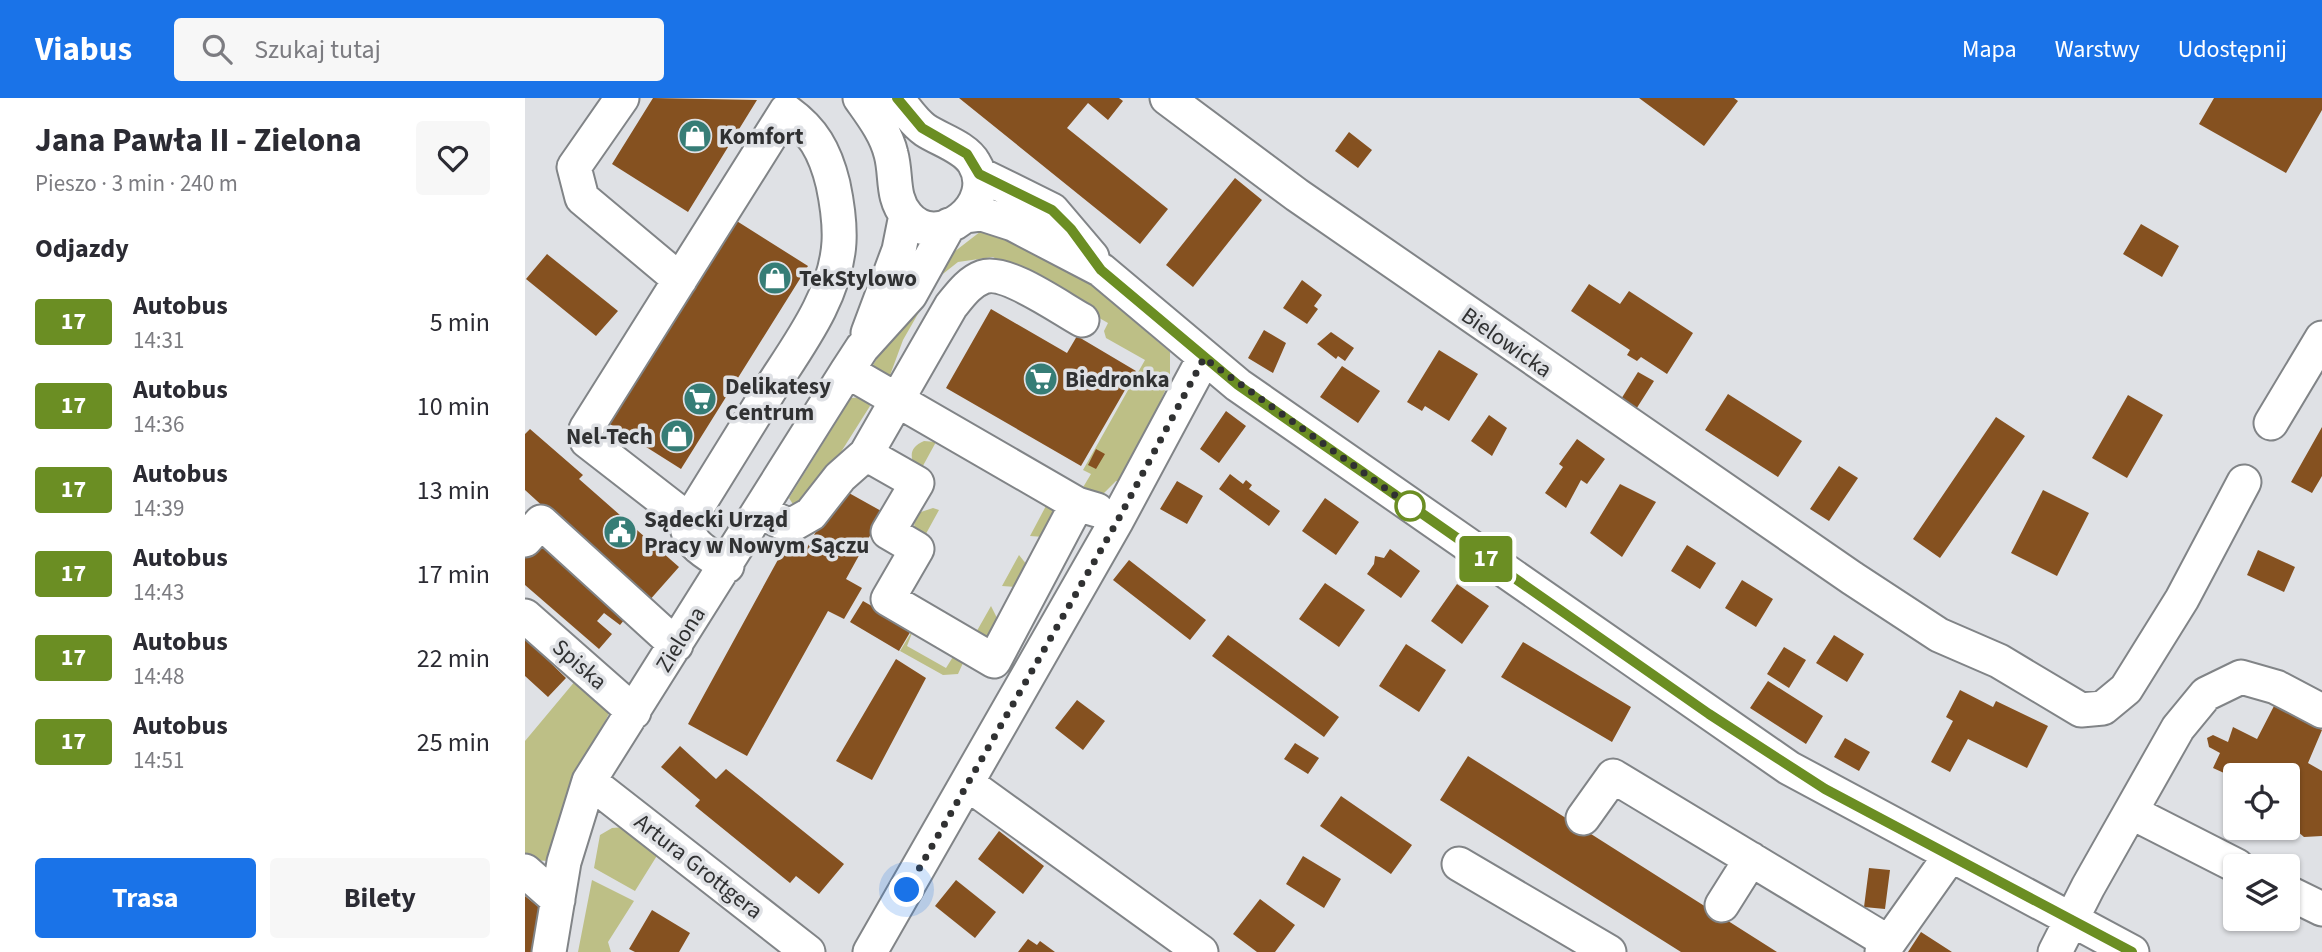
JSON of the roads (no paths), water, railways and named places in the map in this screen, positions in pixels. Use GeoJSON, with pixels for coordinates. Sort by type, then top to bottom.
{"type":"FeatureCollection","features":[{"type":"Feature","properties":{"kind":"street"},"geometry":{"type":"LineString","coordinates":[[622,98],[574,167],[582,198],[680,280]]}},
{"type":"Feature","properties":{"kind":"street"},"geometry":{"type":"LineString","coordinates":[[860,98],[885,138],[892,155],[894,188],[906,215],[924,226],[939,228],[982,214],[1003,219],[1031,231],[1101,270],[1204,358],[1323,445],[1749,742],[1825,789],[2131,952]]}},
{"type":"Feature","properties":{"kind":"street"},"geometry":{"type":"LineString","coordinates":[[897,98],[922,128],[967,154],[979,174],[1052,210],[1071,229],[1101,270]]}},
{"type":"Feature","properties":{"kind":"street","name":"Bielowicka"},"geometry":{"type":"LineString","coordinates":[[1167,98],[1308,203],[1851,578],[1940,635],[1999,661],[2081,710],[2103,708],[2126,689],[2182,599],[2244,482]]}},
{"type":"Feature","properties":{"kind":"street"},"geometry":{"type":"LineString","coordinates":[[685,517],[696,509],[815,318],[833,271],[839,244],[837,200],[829,169],[818,139],[785,104],[680,280],[586,429],[587,441],[685,517],[686,533],[695,546],[727,566]]}},
{"type":"Feature","properties":{"kind":"street","name":"Zielona"},"geometry":{"type":"LineString","coordinates":[[549,952],[567,849],[589,781],[855,359],[911,295],[957,221],[979,195],[979,174]]}},
{"type":"Feature","properties":{"kind":"street","name":"Zielona"},"geometry":{"type":"LineString","coordinates":[[855,359],[899,250],[906,215]]}},
{"type":"Feature","properties":{"kind":"street"},"geometry":{"type":"LineString","coordinates":[[760,512],[790,526],[811,514],[840,477],[866,453],[951,306],[968,286],[985,276],[1003,276],[1081,320]]}},
{"type":"Feature","properties":{"kind":"street"},"geometry":{"type":"LineString","coordinates":[[2271,424],[2322,338]]}},
{"type":"Feature","properties":{"kind":"street"},"geometry":{"type":"LineString","coordinates":[[870,952],[1118,520],[1204,358]]}},
{"type":"Feature","properties":{"kind":"street"},"geometry":{"type":"LineString","coordinates":[[855,359],[897,400],[1077,504],[1118,520]]}},
{"type":"Feature","properties":{"kind":"street"},"geometry":{"type":"LineString","coordinates":[[866,453],[916,483],[888,532],[917,549],[888,599],[994,660],[1077,504]]}},
{"type":"Feature","properties":{"kind":"street"},"geometry":{"type":"LineString","coordinates":[[525,540],[541,522],[676,645]]}},
{"type":"Feature","properties":{"kind":"street","name":"Spiska"},"geometry":{"type":"LineString","coordinates":[[525,616],[634,712]]}},
{"type":"Feature","properties":{"kind":"street"},"geometry":{"type":"LineString","coordinates":[[2055,952],[2088,887],[2178,727],[2206,694],[2241,677],[2276,688],[2322,711]]}},
{"type":"Feature","properties":{"kind":"street"},"geometry":{"type":"LineString","coordinates":[[1583,818],[1613,776],[1751,859],[1885,947],[1950,856]]}},
{"type":"Feature","properties":{"kind":"street","name":"Artura Grottgera"},"geometry":{"type":"LineString","coordinates":[[589,781],[808,952]]}},
{"type":"Feature","properties":{"kind":"street"},"geometry":{"type":"LineString","coordinates":[[968,784],[1201,952]]}},
{"type":"Feature","properties":{"kind":"street"},"geometry":{"type":"LineString","coordinates":[[2130,812],[2223,859]]}},
{"type":"Feature","properties":{"kind":"street"},"geometry":{"type":"LineString","coordinates":[[1722,905],[1751,859]]}},
{"type":"Feature","properties":{"kind":"street"},"geometry":{"type":"LineString","coordinates":[[1458,863],[1609,952]]}},
{"type":"Feature","properties":{"kind":"street"},"geometry":{"type":"LineString","coordinates":[[525,871],[558,900]]}},
{"type":"Feature","properties":{"kind":"street"},"geometry":{"type":"LineString","coordinates":[[2300,898],[2322,909]]}},
{"type":"Feature","properties":{"kind":"place","name":"Komfort"},"geometry":{"type":"Point","coordinates":[695,136]}},
{"type":"Feature","properties":{"kind":"place","name":"TekStylowo"},"geometry":{"type":"Point","coordinates":[775,278]}},
{"type":"Feature","properties":{"kind":"place","name":"Biedronka"},"geometry":{"type":"Point","coordinates":[1041,379]}},
{"type":"Feature","properties":{"kind":"place","name":"Delikatesy Centrum"},"geometry":{"type":"Point","coordinates":[700,399]}},
{"type":"Feature","properties":{"kind":"place","name":"Nel-Tech"},"geometry":{"type":"Point","coordinates":[677,436]}},
{"type":"Feature","properties":{"kind":"place","name":"Sądecki Urząd Pracy w Nowym Sączu"},"geometry":{"type":"Point","coordinates":[620,532]}}]}
